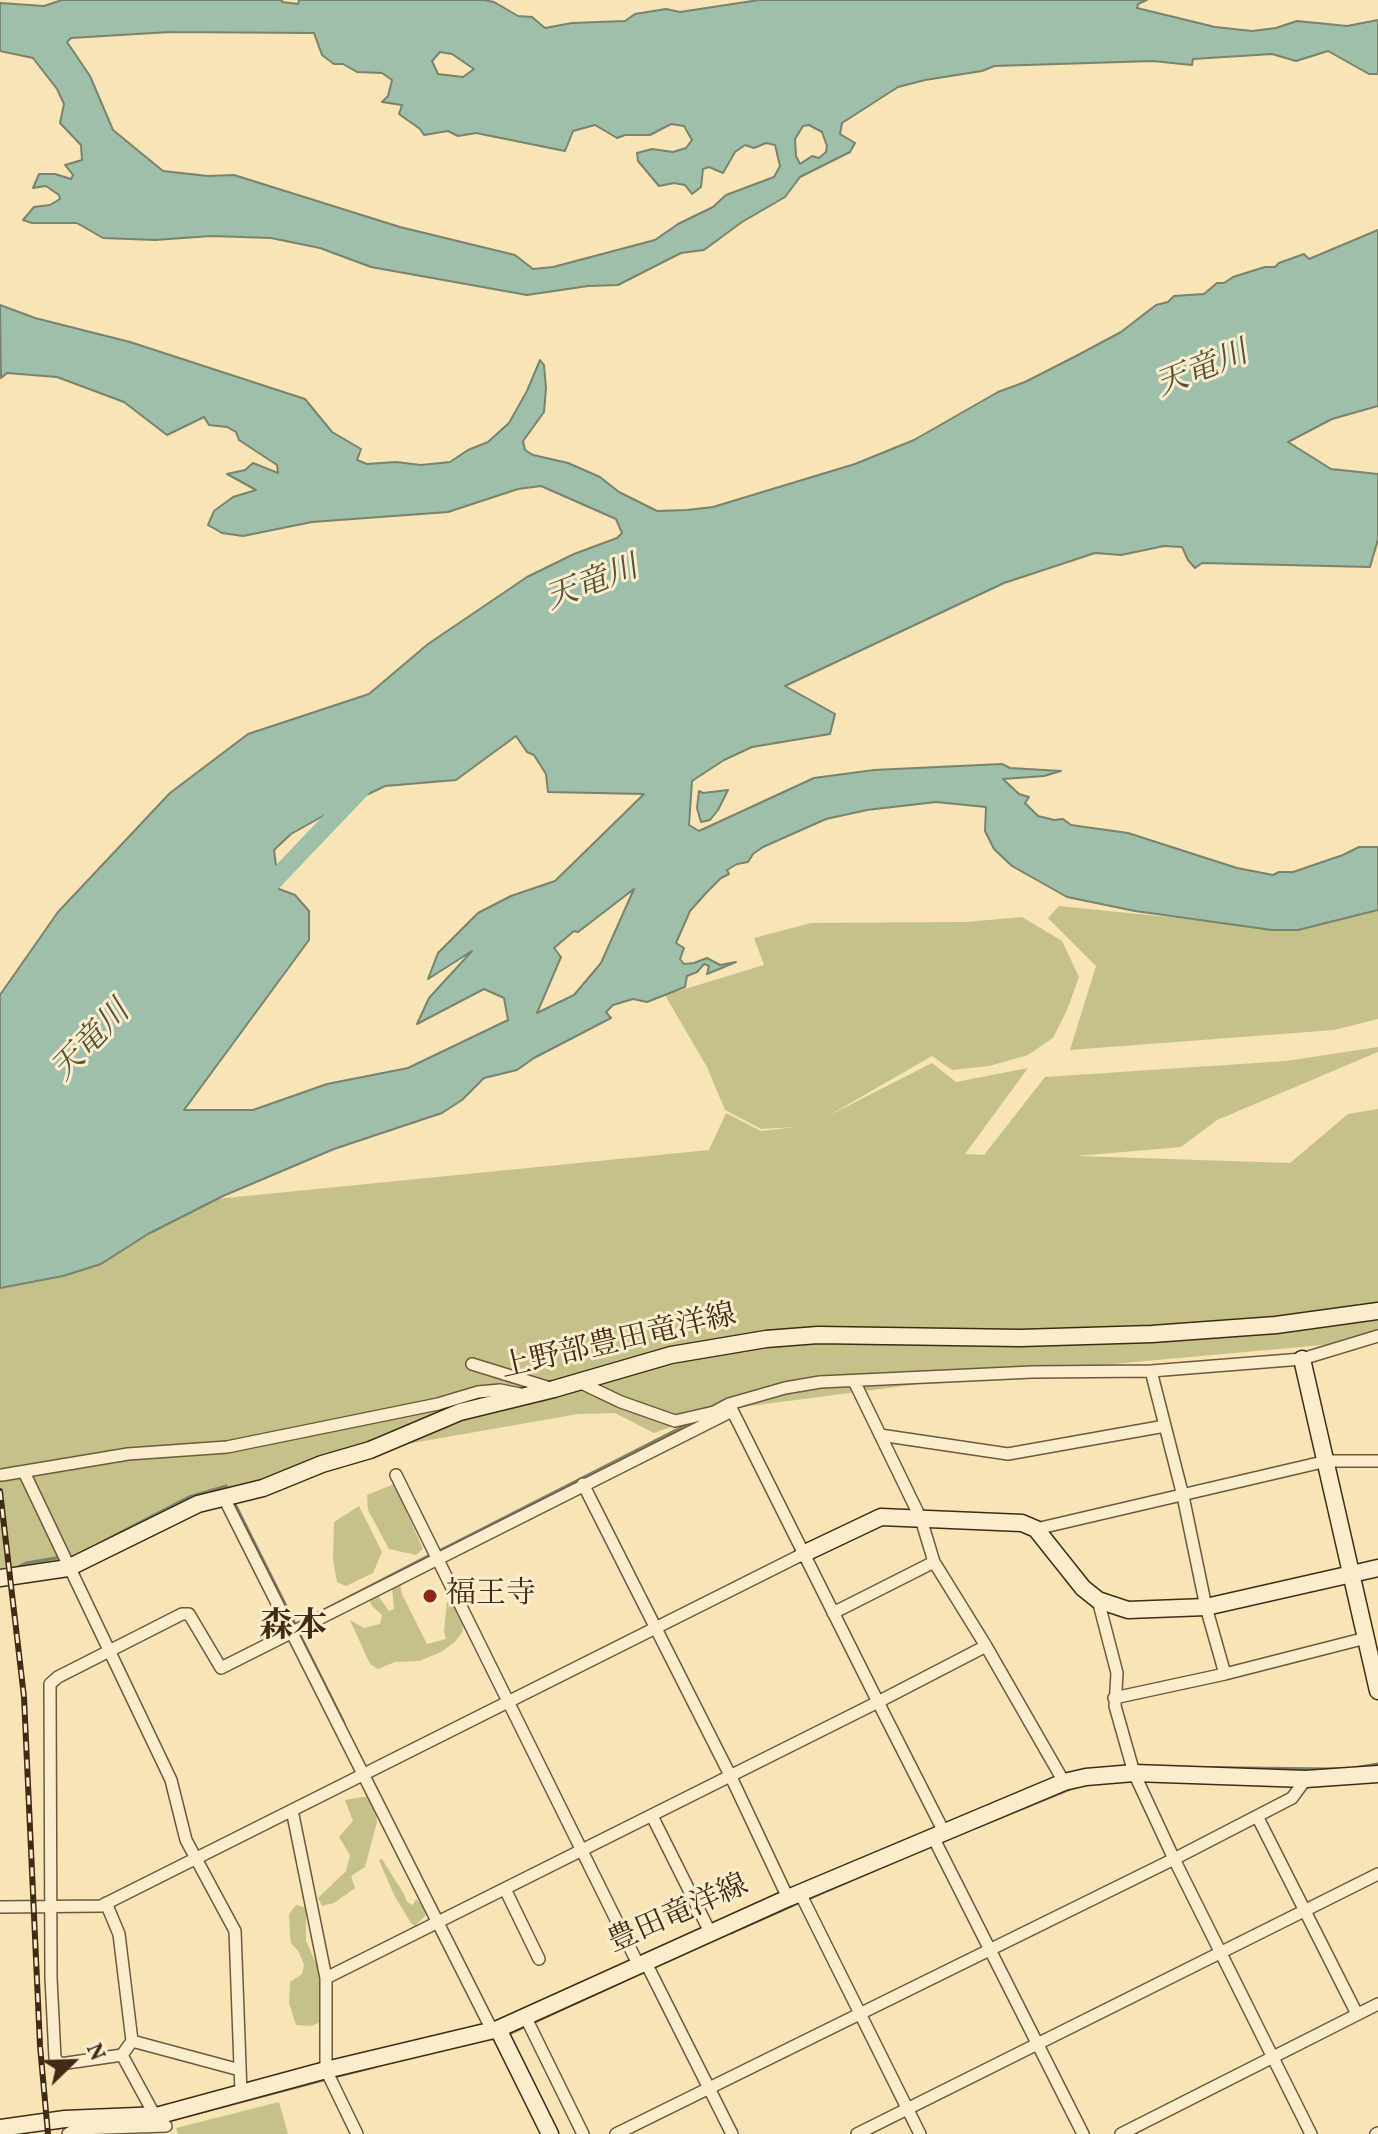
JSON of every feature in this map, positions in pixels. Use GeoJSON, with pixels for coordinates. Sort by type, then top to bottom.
{"type":"FeatureCollection","features":[{"type":"Feature","properties":{"kind":"main road","name":"上野部豊田竜洋線"},"geometry":{"type":"LineString","coordinates":[[0,1578],[68,1568],[198,1504],[263,1488],[322,1464],[370,1450],[460,1412],[671,1355],[766,1339],[818,1335],[1020,1338],[1152,1334],[1276,1325],[1378,1311]]}},
{"type":"Feature","properties":{"kind":"main road"},"geometry":{"type":"LineString","coordinates":[[1302,1359],[1366,1638],[1374,1658],[1378,1691]]}},
{"type":"Feature","properties":{"kind":"main road"},"geometry":{"type":"LineString","coordinates":[[803,1554],[881,1517],[1022,1523],[1036,1529],[1083,1588],[1098,1600],[1128,1610],[1206,1607],[1378,1568]]}},
{"type":"Feature","properties":{"kind":"main road","name":"豊田竜洋線"},"geometry":{"type":"LineString","coordinates":[[0,2128],[65,2119],[162,2122],[241,2093],[495,2030],[794,1895],[1064,1782],[1134,1773],[1306,1779],[1378,1774]]}},
{"type":"Feature","properties":{"kind":"main road"},"geometry":{"type":"LineString","coordinates":[[495,2030],[550,2134]]}},
{"type":"Feature","properties":{"kind":"street"},"geometry":{"type":"LineString","coordinates":[[579,1382],[621,1402],[675,1421],[730,1408],[785,1388],[820,1382],[1032,1372],[1151,1371],[1302,1359],[1378,1336]]}},
{"type":"Feature","properties":{"kind":"street"},"geometry":{"type":"LineString","coordinates":[[472,1364],[554,1389]]}},
{"type":"Feature","properties":{"kind":"street"},"geometry":{"type":"LineString","coordinates":[[1151,1371],[1183,1496],[1206,1607],[1225,1674]]}},
{"type":"Feature","properties":{"kind":"street"},"geometry":{"type":"LineString","coordinates":[[854,1381],[921,1519],[934,1562],[1064,1782]]}},
{"type":"Feature","properties":{"kind":"street"},"geometry":{"type":"LineString","coordinates":[[2,1475],[128,1454],[227,1447],[438,1404],[478,1392],[500,1390],[524,1395]]}},
{"type":"Feature","properties":{"kind":"street"},"geometry":{"type":"LineString","coordinates":[[106,1903],[119,1934],[132,2041],[122,2055],[60,2064],[55,2058],[52,2016],[51,1906],[50,1684],[58,1677],[182,1614],[189,1614],[221,1668],[730,1408]]}},
{"type":"Feature","properties":{"kind":"street"},"geometry":{"type":"LineString","coordinates":[[730,1408],[878,1702],[990,1949],[1083,2134]]}},
{"type":"Feature","properties":{"kind":"street"},"geometry":{"type":"LineString","coordinates":[[880,1435],[1008,1454],[1165,1426]]}},
{"type":"Feature","properties":{"kind":"street"},"geometry":{"type":"LineString","coordinates":[[1036,1529],[1327,1461],[1378,1461]]}},
{"type":"Feature","properties":{"kind":"street"},"geometry":{"type":"LineString","coordinates":[[24,1472],[171,1780],[186,1840],[235,1931],[241,2093]]}},
{"type":"Feature","properties":{"kind":"street"},"geometry":{"type":"LineString","coordinates":[[396,1475],[582,1851],[732,2134]]}},
{"type":"Feature","properties":{"kind":"street"},"geometry":{"type":"LineString","coordinates":[[583,1484],[731,1777],[860,2013],[920,2134]]}},
{"type":"Feature","properties":{"kind":"street"},"geometry":{"type":"LineString","coordinates":[[224,1498],[437,1923],[495,2030]]}},
{"type":"Feature","properties":{"kind":"street"},"geometry":{"type":"LineString","coordinates":[[0,1907],[101,1906],[803,1554]]}},
{"type":"Feature","properties":{"kind":"street"},"geometry":{"type":"LineString","coordinates":[[833,1613],[934,1562]]}},
{"type":"Feature","properties":{"kind":"street"},"geometry":{"type":"LineString","coordinates":[[1098,1600],[1117,1673],[1114,1698],[1134,1773],[1311,2134]]}},
{"type":"Feature","properties":{"kind":"street"},"geometry":{"type":"LineString","coordinates":[[1114,1698],[1366,1638]]}},
{"type":"Feature","properties":{"kind":"street"},"geometry":{"type":"LineString","coordinates":[[326,1978],[731,1777],[986,1646]]}},
{"type":"Feature","properties":{"kind":"street"},"geometry":{"type":"LineString","coordinates":[[616,2134],[1174,1859],[1292,1798],[1306,1779]]}},
{"type":"Feature","properties":{"kind":"street"},"geometry":{"type":"LineString","coordinates":[[292,1810],[326,1978],[326,2070],[357,2134]]}},
{"type":"Feature","properties":{"kind":"street"},"geometry":{"type":"LineString","coordinates":[[652,1816],[710,1932]]}},
{"type":"Feature","properties":{"kind":"street"},"geometry":{"type":"LineString","coordinates":[[1257,1816],[1357,2014]]}},
{"type":"Feature","properties":{"kind":"street"},"geometry":{"type":"LineString","coordinates":[[857,2134],[1378,1874]]}},
{"type":"Feature","properties":{"kind":"street"},"geometry":{"type":"LineString","coordinates":[[505,1889],[539,1959]]}},
{"type":"Feature","properties":{"kind":"street"},"geometry":{"type":"LineString","coordinates":[[1121,2134],[1378,2004]]}},
{"type":"Feature","properties":{"kind":"street"},"geometry":{"type":"LineString","coordinates":[[526,2018],[583,2134]]}},
{"type":"Feature","properties":{"kind":"street"},"geometry":{"type":"LineString","coordinates":[[132,2041],[240,2070]]}},
{"type":"Feature","properties":{"kind":"street"},"geometry":{"type":"LineString","coordinates":[[68,2134],[76,2129],[162,2122],[122,2055]]}},
{"type":"Feature","properties":{"kind":"shaded area"},"geometry":{"type":"Polygon","coordinates":[[[1059,906],[1298,930],[1378,910],[1378,1019],[1334,1030],[1070,1050],[1096,966],[1048,918],[1059,906]]]}},
{"type":"Feature","properties":{"kind":"shaded area"},"geometry":{"type":"Polygon","coordinates":[[[1022,917],[1062,941],[1079,977],[1053,1038],[1028,1055],[989,1066],[952,1070],[932,1056],[828,1116],[932,1063],[956,1082],[1028,1068],[965,1154],[984,1155],[1045,1077],[1286,1061],[1378,1047],[1378,1052],[1217,1120],[1181,1147],[1077,1156],[1290,1163],[1348,1114],[1378,1109],[1378,1340],[980,1376],[719,1410],[654,1433],[615,1413],[578,1414],[361,1452],[189,1509],[94,1555],[0,1578],[0,1288],[216,1199],[709,1150],[726,1113],[761,1131],[796,1127],[761,1129],[725,1110],[707,1067],[665,995],[764,965],[754,938],[811,923],[966,922],[1022,917]]]}},
{"type":"Feature","properties":{"kind":"shaded area"},"geometry":{"type":"Polygon","coordinates":[[[394,1484],[423,1549],[416,1555],[389,1549],[368,1510],[367,1495],[394,1484]]]}},
{"type":"Feature","properties":{"kind":"shaded area"},"geometry":{"type":"Polygon","coordinates":[[[359,1506],[382,1552],[373,1573],[346,1586],[337,1582],[333,1560],[334,1522],[359,1506]]]}},
{"type":"Feature","properties":{"kind":"shaded area"},"geometry":{"type":"Polygon","coordinates":[[[400,1583],[402,1594],[427,1644],[446,1639],[447,1602],[451,1601],[462,1619],[463,1631],[455,1642],[441,1652],[419,1661],[395,1662],[378,1669],[370,1664],[350,1620],[364,1628],[380,1624],[382,1615],[368,1597],[376,1593],[389,1611],[394,1609],[392,1588],[400,1583]]]}},
{"type":"Feature","properties":{"kind":"shaded area"},"geometry":{"type":"Polygon","coordinates":[[[374,1797],[377,1822],[365,1867],[351,1876],[355,1888],[334,1903],[322,1906],[318,1898],[346,1871],[350,1855],[339,1837],[353,1821],[345,1800],[374,1797]]]}},
{"type":"Feature","properties":{"kind":"shaded area"},"geometry":{"type":"Polygon","coordinates":[[[382,1859],[407,1902],[413,1905],[416,1899],[422,1904],[426,1915],[415,1926],[394,1895],[379,1860],[382,1859]]]}},
{"type":"Feature","properties":{"kind":"shaded area"},"geometry":{"type":"Polygon","coordinates":[[[296,1905],[306,1908],[306,1941],[322,1977],[326,2014],[311,2026],[296,2025],[289,2003],[290,1982],[302,1974],[304,1965],[290,1936],[289,1914],[296,1905]]]}},
{"type":"Feature","properties":{"kind":"shaded area"},"geometry":{"type":"Polygon","coordinates":[[[279,2102],[288,2134],[178,2134],[176,2128],[279,2102]]]}},
{"type":"Feature","properties":{"kind":"water"},"geometry":{"type":"Polygon","coordinates":[[[62,0],[282,0],[298,4],[299,0],[484,0],[494,2],[518,16],[532,17],[545,28],[572,23],[625,21],[635,14],[666,9],[680,12],[759,0],[1147,0],[1138,4],[1137,8],[1215,27],[1252,31],[1297,21],[1347,26],[1378,20],[1378,74],[1369,74],[1328,51],[1296,61],[1272,54],[1193,59],[1192,65],[1153,61],[994,66],[898,87],[842,123],[840,134],[855,143],[850,152],[800,177],[785,197],[742,222],[704,250],[681,253],[618,285],[527,295],[371,267],[320,248],[271,238],[103,238],[77,223],[32,223],[23,220],[34,207],[50,205],[60,199],[46,186],[33,188],[39,174],[55,174],[71,179],[73,175],[65,165],[82,160],[81,145],[60,123],[64,104],[57,89],[33,58],[0,51],[0,3],[44,6],[62,0]],[[170,32],[71,38],[67,42],[90,76],[113,130],[163,171],[208,176],[234,175],[400,227],[515,255],[533,269],[553,267],[655,240],[678,224],[713,207],[726,195],[774,177],[780,166],[775,145],[766,143],[754,148],[745,145],[735,152],[723,173],[709,167],[703,169],[701,187],[692,194],[685,185],[674,183],[659,186],[638,161],[637,153],[652,149],[673,152],[686,148],[692,140],[684,126],[671,124],[650,135],[617,138],[595,125],[573,131],[565,151],[476,133],[458,136],[448,131],[424,135],[399,114],[402,105],[382,102],[388,96],[392,80],[382,73],[357,72],[343,64],[334,64],[322,55],[314,33],[170,32]],[[440,52],[432,61],[438,74],[463,77],[474,69],[452,54],[440,52]],[[809,125],[803,126],[795,139],[800,164],[812,156],[819,158],[826,152],[827,146],[822,132],[809,125]]]}},
{"type":"Feature","properties":{"kind":"water"},"geometry":{"type":"Polygon","coordinates":[[[1378,230],[1378,406],[1332,419],[1288,442],[1331,469],[1378,474],[1378,539],[1370,567],[1202,563],[1195,568],[1182,547],[1164,546],[1121,555],[1095,553],[1004,583],[785,686],[835,714],[830,734],[752,747],[724,760],[692,781],[689,825],[699,831],[814,778],[874,770],[1002,764],[1010,768],[1061,771],[1044,776],[1003,779],[1019,794],[1029,797],[1025,803],[1038,816],[1063,819],[1071,825],[1128,833],[1237,868],[1273,875],[1293,872],[1359,847],[1378,847],[1378,910],[1298,930],[1272,930],[1135,911],[1067,897],[1012,866],[994,849],[985,831],[986,807],[936,802],[867,810],[826,819],[763,847],[748,862],[727,870],[729,874],[721,878],[690,911],[676,943],[684,948],[680,959],[684,964],[707,958],[720,965],[736,962],[707,974],[709,966],[704,964],[697,972],[687,976],[685,987],[647,1002],[633,999],[613,1005],[606,1012],[611,1018],[517,1070],[484,1078],[462,1100],[442,1113],[334,1149],[223,1196],[148,1234],[101,1264],[63,1276],[0,1288],[0,995],[58,912],[170,793],[248,734],[369,694],[428,644],[527,577],[574,554],[617,538],[622,533],[616,519],[541,486],[518,489],[448,512],[312,522],[243,536],[222,533],[208,525],[214,511],[233,497],[256,490],[227,474],[245,470],[253,463],[278,473],[277,465],[239,440],[236,432],[227,427],[209,425],[204,417],[167,435],[124,402],[57,377],[7,373],[1,378],[0,305],[35,318],[130,342],[305,399],[332,432],[361,449],[357,460],[367,464],[450,462],[488,442],[509,423],[540,360],[544,365],[546,388],[544,412],[523,441],[525,450],[600,477],[619,492],[657,511],[687,510],[713,507],[855,464],[914,440],[998,392],[1078,355],[1121,332],[1156,305],[1168,302],[1174,296],[1204,294],[1217,283],[1265,267],[1275,267],[1304,254],[1309,259],[1378,230]],[[516,736],[456,780],[385,786],[291,834],[274,850],[279,889],[295,895],[309,911],[309,940],[184,1110],[253,1110],[327,1084],[408,1068],[508,1020],[504,998],[484,989],[417,1024],[429,998],[472,951],[428,979],[438,953],[478,913],[511,896],[555,881],[644,794],[548,792],[546,774],[516,736]],[[634,889],[554,948],[561,957],[537,1013],[574,995],[601,963],[634,889]]]}},
{"type":"Feature","properties":{"kind":"water"},"geometry":{"type":"Polygon","coordinates":[[[728,790],[710,820],[701,822],[697,808],[699,791],[728,790]]]}},
{"type":"Feature","properties":{"kind":"waterway","name":"天竜川"},"geometry":{"type":"LineString","coordinates":[[261,894],[362,788]]}},
{"type":"Feature","properties":{"kind":"waterway"},"geometry":{"type":"LineString","coordinates":[[437,1552],[686,1425]]}},
{"type":"Feature","properties":{"kind":"waterway"},"geometry":{"type":"LineString","coordinates":[[106,1540],[189,1497],[226,1486],[228,1490]]}},
{"type":"Feature","properties":{"kind":"waterway"},"geometry":{"type":"LineString","coordinates":[[233,1500],[296,1626]]}},
{"type":"Feature","properties":{"kind":"waterway"},"geometry":{"type":"LineString","coordinates":[[295,1625],[430,1555]]}},
{"type":"Feature","properties":{"kind":"waterway"},"geometry":{"type":"LineString","coordinates":[[16,1568],[26,1563],[62,1557]]}},
{"type":"Feature","properties":{"kind":"waterway"},"geometry":{"type":"LineString","coordinates":[[299,1633],[344,1723]]}},
{"type":"Feature","properties":{"kind":"waterway"},"geometry":{"type":"LineString","coordinates":[[1354,1768],[1378,1764]]}},
{"type":"Feature","properties":{"kind":"waterway"},"geometry":{"type":"LineString","coordinates":[[1150,1767],[1339,1769]]}},
{"type":"Feature","properties":{"kind":"waterway"},"geometry":{"type":"LineString","coordinates":[[977,1827],[1070,1789]]}},
{"type":"Feature","properties":{"kind":"waterway"},"geometry":{"type":"LineString","coordinates":[[808,1899],[907,1856]]}},
{"type":"Feature","properties":{"kind":"waterway"},"geometry":{"type":"LineString","coordinates":[[731,1933],[801,1902]]}},
{"type":"Feature","properties":{"kind":"waterway"},"geometry":{"type":"LineString","coordinates":[[509,2034],[622,1982]]}},
{"type":"Feature","properties":{"kind":"waterway"},"geometry":{"type":"LineString","coordinates":[[334,2077],[374,2067]]}},
{"type":"Feature","properties":{"kind":"waterway"},"geometry":{"type":"LineString","coordinates":[[164,2122],[327,2079]]}},
{"type":"Feature","properties":{"kind":"waterway"},"geometry":{"type":"LineString","coordinates":[[57,2128],[73,2126]]}},
{"type":"Feature","properties":{"kind":"railway"},"geometry":{"type":"LineString","coordinates":[[0,1491],[24,1697],[40,2046],[48,2134]]}},
{"type":"Feature","properties":{"kind":"place","name":"福王寺"},"geometry":{"type":"Point","coordinates":[430,1596]}},
{"type":"Feature","properties":{"kind":"district","name":"森本"},"geometry":{"type":"Point","coordinates":[293,1630]}}]}
